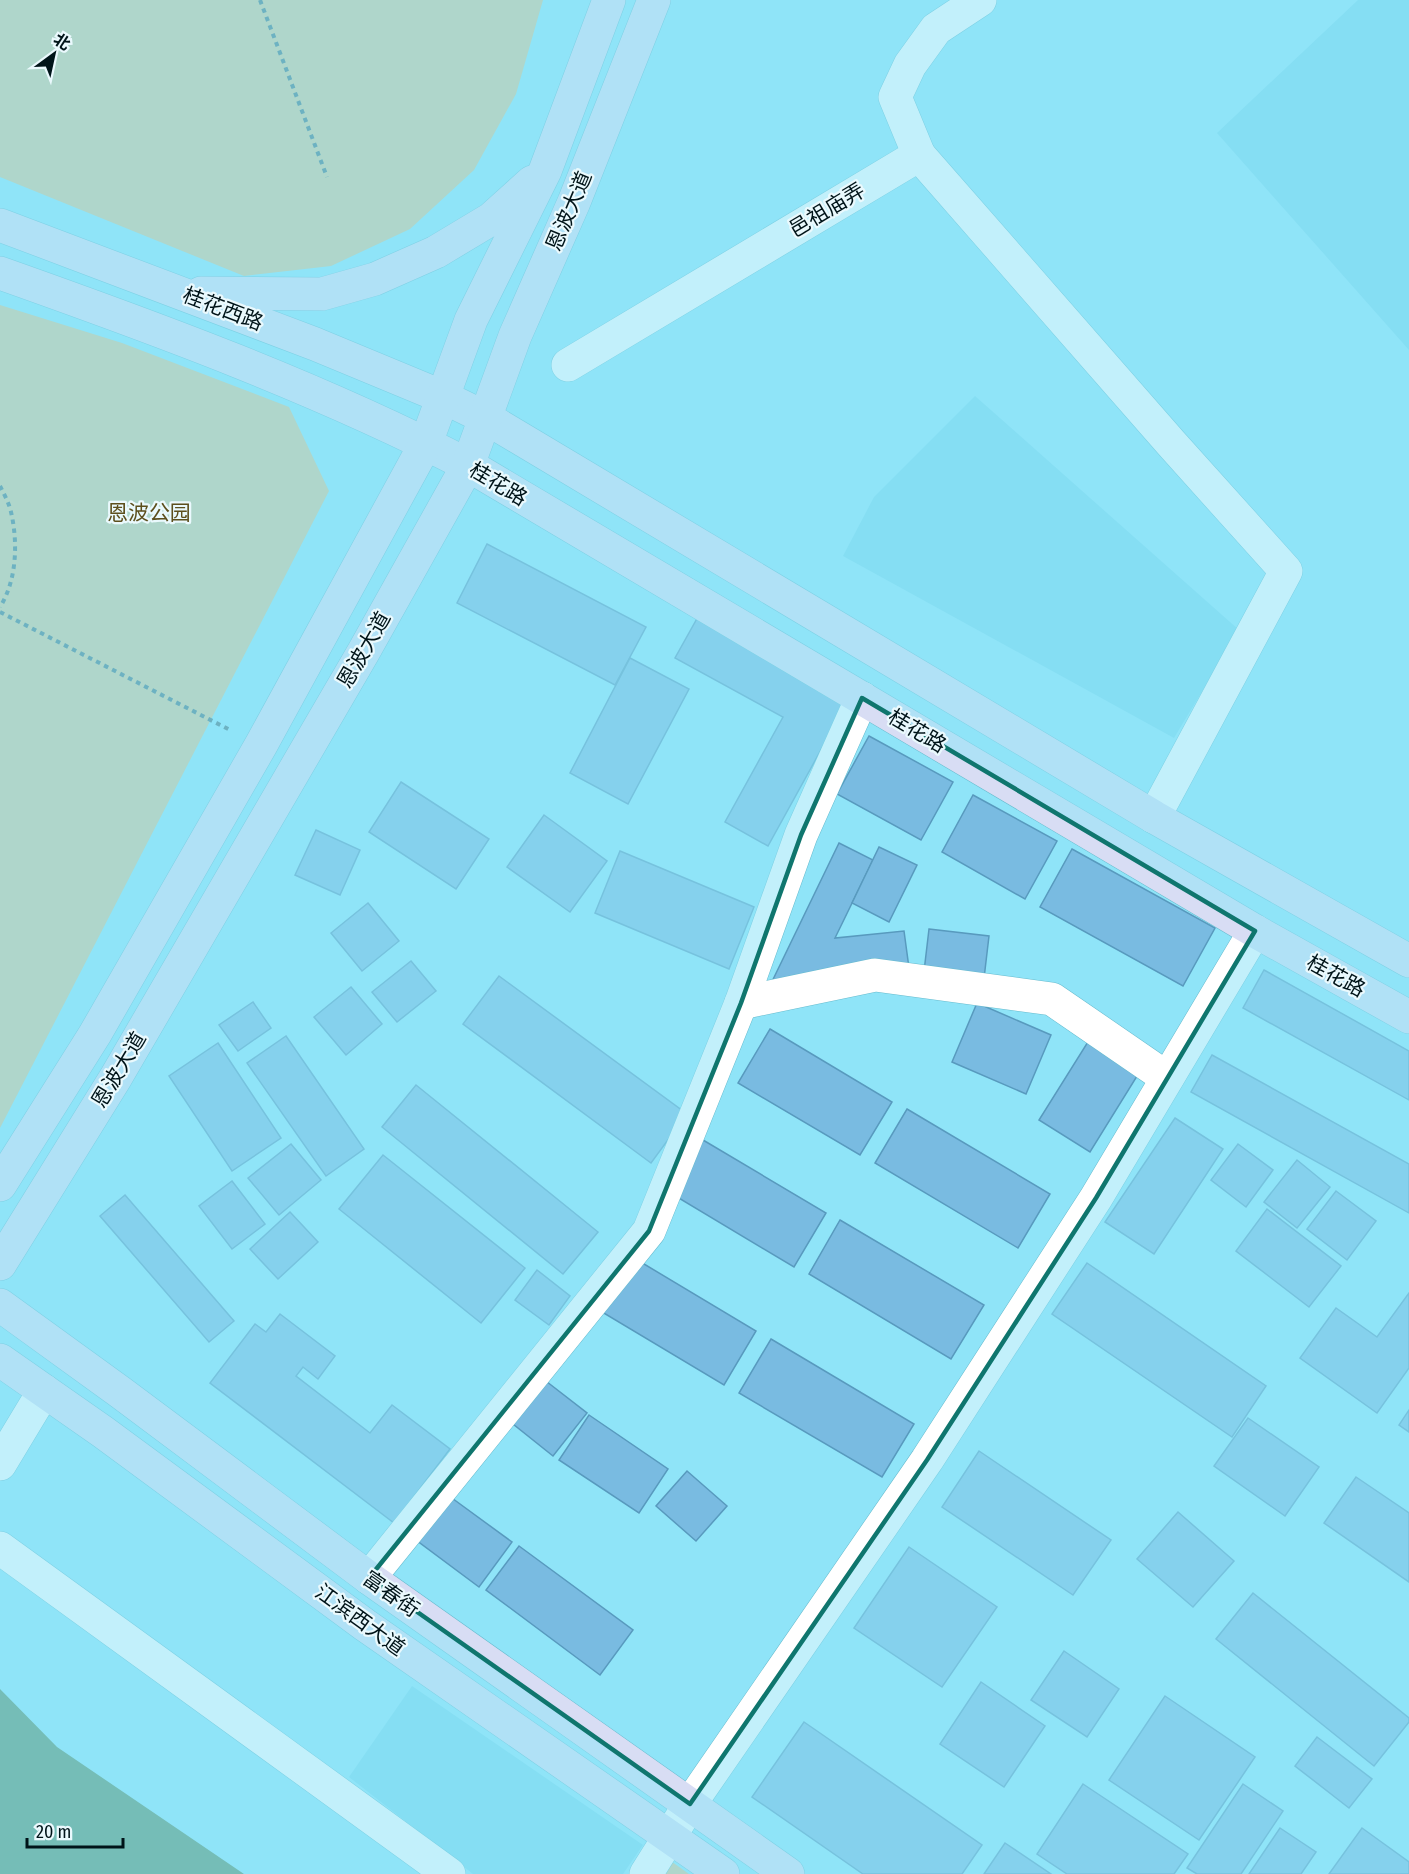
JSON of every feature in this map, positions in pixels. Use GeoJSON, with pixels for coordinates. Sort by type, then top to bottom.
{"type":"FeatureCollection","features":[{"type":"Feature","properties":{"kind":"main road","name":"恩波大道"},"geometry":{"type":"LineString","coordinates":[[0,1185],[95,1034],[261,745],[426,443],[471,320],[545,171],[609,0]]}},
{"type":"Feature","properties":{"kind":"main road","name":"恩波大道"},"geometry":{"type":"LineString","coordinates":[[0,1264],[116,1077],[364,651],[468,465],[515,336],[579,191],[654,0]]}},
{"type":"Feature","properties":{"kind":"main road"},"geometry":{"type":"LineString","coordinates":[[181,292],[322,294],[375,279],[436,252],[491,219],[545,171]]}},
{"type":"Feature","properties":{"kind":"main road","name":"桂花西路"},"geometry":{"type":"LineString","coordinates":[[0,225],[315,344],[443,397],[486,418],[1154,817],[1408,958]]}},
{"type":"Feature","properties":{"kind":"main road","name":"桂花西路"},"geometry":{"type":"LineString","coordinates":[[0,273],[165,332],[266,372],[426,443]]}},
{"type":"Feature","properties":{"kind":"main road","name":"桂花路"},"geometry":{"type":"LineString","coordinates":[[426,443],[468,465],[1255,930],[1409,1017]]}},
{"type":"Feature","properties":{"kind":"main road","name":"富春街"},"geometry":{"type":"LineString","coordinates":[[0,1305],[369,1578],[788,1874]]}},
{"type":"Feature","properties":{"kind":"main road","name":"江滨西大道"},"geometry":{"type":"LineString","coordinates":[[0,1360],[365,1625],[723,1874]]}},
{"type":"Feature","properties":{"kind":"street"},"geometry":{"type":"LineString","coordinates":[[980,0],[936,29],[910,65],[895,97],[919,155],[1148,418],[1286,571],[1154,817]]}},
{"type":"Feature","properties":{"kind":"street","name":"邑祖庙弄"},"geometry":{"type":"LineString","coordinates":[[568,365],[919,155]]}},
{"type":"Feature","properties":{"kind":"street"},"geometry":{"type":"LineString","coordinates":[[369,1578],[649,1231],[741,1003],[801,835],[862,698]]}},
{"type":"Feature","properties":{"kind":"street"},"geometry":{"type":"LineString","coordinates":[[646,1874],[690,1804],[927,1460],[1096,1198],[1255,930]]}},
{"type":"Feature","properties":{"kind":"street"},"geometry":{"type":"LineString","coordinates":[[741,1003],[875,975],[1052,999],[1167,1078]]}},
{"type":"Feature","properties":{"kind":"street"},"geometry":{"type":"LineString","coordinates":[[0,1464],[44,1391]]}},
{"type":"Feature","properties":{"kind":"street"},"geometry":{"type":"LineString","coordinates":[[0,1548],[449,1874]]}},
{"type":"Feature","properties":{"kind":"path"},"geometry":{"type":"LineString","coordinates":[[260,0],[327,177]]}},
{"type":"Feature","properties":{"kind":"path"},"geometry":{"type":"LineString","coordinates":[[0,486],[11,510],[16,555],[6,598],[0,607]]}},
{"type":"Feature","properties":{"kind":"path"},"geometry":{"type":"LineString","coordinates":[[0,612],[261,745]]}},
{"type":"Feature","properties":{"kind":"highlighted area"},"geometry":{"type":"Polygon","coordinates":[[[862,698],[1255,931],[1096,1198],[927,1460],[690,1804],[369,1578],[649,1231],[741,1003],[801,835],[862,698]]]}},
{"type":"Feature","properties":{"kind":"shaded area"},"geometry":{"type":"Polygon","coordinates":[[[1358,0],[1409,0],[1409,350],[1217,133],[1358,0]]]}},
{"type":"Feature","properties":{"kind":"shaded area"},"geometry":{"type":"Polygon","coordinates":[[[975,396],[1239,630],[1174,738],[843,556],[874,497],[975,396]]]}},
{"type":"Feature","properties":{"kind":"shaded area"},"geometry":{"type":"Polygon","coordinates":[[[412,1686],[643,1845],[623,1874],[473,1874],[349,1777],[412,1686]]]}},
{"type":"Feature","properties":{"kind":"shaded area"},"geometry":{"type":"Polygon","coordinates":[[[0,1689],[57,1747],[244,1874],[0,1874],[0,1689]]]}},
{"type":"Feature","properties":{"kind":"green space"},"geometry":{"type":"Polygon","coordinates":[[[0,0],[543,0],[516,94],[474,170],[410,229],[331,266],[244,276],[0,177],[0,0]]]}},
{"type":"Feature","properties":{"kind":"green space","name":"恩波公园"},"geometry":{"type":"Polygon","coordinates":[[[0,305],[122,343],[289,407],[329,491],[0,1128],[0,305]]]}},
{"type":"Feature","properties":{"kind":"green space"},"geometry":{"type":"Polygon","coordinates":[[[661,1854],[689,1874],[649,1874],[661,1854]]]}},
{"type":"Feature","properties":{"kind":"building"},"geometry":{"type":"Polygon","coordinates":[[[487,544],[646,627],[615,685],[457,603],[487,544]]]}},
{"type":"Feature","properties":{"kind":"building"},"geometry":{"type":"Polygon","coordinates":[[[699,615],[849,699],[768,846],[725,822],[783,717],[675,658],[699,615]]]}},
{"type":"Feature","properties":{"kind":"building"},"geometry":{"type":"Polygon","coordinates":[[[630,658],[689,689],[628,804],[570,773],[630,658]]]}},
{"type":"Feature","properties":{"kind":"building"},"geometry":{"type":"Polygon","coordinates":[[[869,736],[953,782],[921,840],[837,794],[869,736]]]}},
{"type":"Feature","properties":{"kind":"building"},"geometry":{"type":"Polygon","coordinates":[[[401,782],[489,839],[456,889],[369,832],[401,782]]]}},
{"type":"Feature","properties":{"kind":"building"},"geometry":{"type":"Polygon","coordinates":[[[973,795],[1057,841],[1025,899],[942,852],[973,795]]]}},
{"type":"Feature","properties":{"kind":"building"},"geometry":{"type":"Polygon","coordinates":[[[544,815],[607,861],[570,912],[507,867],[544,815]]]}},
{"type":"Feature","properties":{"kind":"building"},"geometry":{"type":"Polygon","coordinates":[[[316,830],[360,850],[340,895],[295,875],[316,830]]]}},
{"type":"Feature","properties":{"kind":"building"},"geometry":{"type":"Polygon","coordinates":[[[839,843],[873,860],[835,938],[904,931],[909,968],[766,994],[839,843]]]}},
{"type":"Feature","properties":{"kind":"building"},"geometry":{"type":"Polygon","coordinates":[[[879,847],[917,865],[889,922],[852,903],[879,847]]]}},
{"type":"Feature","properties":{"kind":"building"},"geometry":{"type":"Polygon","coordinates":[[[1072,849],[1215,928],[1183,986],[1040,907],[1072,849]]]}},
{"type":"Feature","properties":{"kind":"building"},"geometry":{"type":"Polygon","coordinates":[[[620,851],[754,907],[729,969],[595,913],[620,851]]]}},
{"type":"Feature","properties":{"kind":"building"},"geometry":{"type":"Polygon","coordinates":[[[368,903],[399,941],[362,971],[331,933],[368,903]]]}},
{"type":"Feature","properties":{"kind":"building"},"geometry":{"type":"Polygon","coordinates":[[[929,929],[989,936],[983,987],[923,980],[929,929]]]}},
{"type":"Feature","properties":{"kind":"building"},"geometry":{"type":"Polygon","coordinates":[[[411,961],[436,991],[397,1022],[372,992],[411,961]]]}},
{"type":"Feature","properties":{"kind":"building"},"geometry":{"type":"Polygon","coordinates":[[[1264,970],[1409,1051],[1409,1100],[1243,1008],[1264,970]]]}},
{"type":"Feature","properties":{"kind":"building"},"geometry":{"type":"Polygon","coordinates":[[[499,976],[687,1114],[651,1163],[463,1024],[499,976]]]}},
{"type":"Feature","properties":{"kind":"building"},"geometry":{"type":"Polygon","coordinates":[[[351,987],[382,1024],[346,1055],[314,1017],[351,987]]]}},
{"type":"Feature","properties":{"kind":"building"},"geometry":{"type":"Polygon","coordinates":[[[253,1002],[271,1028],[238,1051],[219,1025],[253,1002]]]}},
{"type":"Feature","properties":{"kind":"building"},"geometry":{"type":"Polygon","coordinates":[[[977,1003],[1051,1035],[1026,1094],[952,1062],[977,1003]]]}},
{"type":"Feature","properties":{"kind":"building"},"geometry":{"type":"Polygon","coordinates":[[[770,1029],[892,1102],[860,1155],[738,1083],[770,1029]]]}},
{"type":"Feature","properties":{"kind":"building"},"geometry":{"type":"Polygon","coordinates":[[[1096,1029],[1147,1060],[1090,1152],[1039,1120],[1096,1029]]]}},
{"type":"Feature","properties":{"kind":"building"},"geometry":{"type":"Polygon","coordinates":[[[286,1036],[364,1149],[326,1176],[247,1063],[286,1036]]]}},
{"type":"Feature","properties":{"kind":"building"},"geometry":{"type":"Polygon","coordinates":[[[218,1043],[281,1138],[232,1171],[169,1076],[218,1043]]]}},
{"type":"Feature","properties":{"kind":"building"},"geometry":{"type":"Polygon","coordinates":[[[1212,1055],[1409,1164],[1409,1213],[1191,1092],[1212,1055]]]}},
{"type":"Feature","properties":{"kind":"building"},"geometry":{"type":"Polygon","coordinates":[[[416,1085],[598,1232],[563,1274],[382,1127],[416,1085]]]}},
{"type":"Feature","properties":{"kind":"building"},"geometry":{"type":"Polygon","coordinates":[[[907,1109],[1050,1194],[1018,1248],[875,1163],[907,1109]]]}},
{"type":"Feature","properties":{"kind":"building"},"geometry":{"type":"Polygon","coordinates":[[[1175,1118],[1223,1149],[1154,1254],[1105,1222],[1175,1118]]]}},
{"type":"Feature","properties":{"kind":"building"},"geometry":{"type":"Polygon","coordinates":[[[703,1140],[826,1213],[794,1267],[672,1194],[703,1140]]]}},
{"type":"Feature","properties":{"kind":"building"},"geometry":{"type":"Polygon","coordinates":[[[291,1144],[321,1180],[279,1215],[248,1178],[291,1144]]]}},
{"type":"Feature","properties":{"kind":"building"},"geometry":{"type":"Polygon","coordinates":[[[1238,1144],[1273,1170],[1246,1207],[1211,1180],[1238,1144]]]}},
{"type":"Feature","properties":{"kind":"building"},"geometry":{"type":"Polygon","coordinates":[[[383,1155],[525,1268],[481,1323],[339,1209],[383,1155]]]}},
{"type":"Feature","properties":{"kind":"building"},"geometry":{"type":"Polygon","coordinates":[[[1297,1160],[1330,1187],[1297,1228],[1264,1202],[1297,1160]]]}},
{"type":"Feature","properties":{"kind":"building"},"geometry":{"type":"Polygon","coordinates":[[[232,1181],[265,1224],[232,1249],[199,1206],[232,1181]]]}},
{"type":"Feature","properties":{"kind":"building"},"geometry":{"type":"Polygon","coordinates":[[[1336,1191],[1376,1221],[1347,1260],[1307,1229],[1336,1191]]]}},
{"type":"Feature","properties":{"kind":"building"},"geometry":{"type":"Polygon","coordinates":[[[125,1195],[234,1321],[209,1342],[100,1216],[125,1195]]]}},
{"type":"Feature","properties":{"kind":"building"},"geometry":{"type":"Polygon","coordinates":[[[1267,1209],[1341,1266],[1309,1307],[1236,1251],[1267,1209]]]}},
{"type":"Feature","properties":{"kind":"building"},"geometry":{"type":"Polygon","coordinates":[[[290,1212],[318,1242],[278,1279],[250,1249],[290,1212]]]}},
{"type":"Feature","properties":{"kind":"building"},"geometry":{"type":"Polygon","coordinates":[[[840,1220],[984,1305],[951,1359],[809,1274],[840,1220]]]}},
{"type":"Feature","properties":{"kind":"building"},"geometry":{"type":"Polygon","coordinates":[[[634,1258],[756,1331],[724,1385],[602,1312],[634,1258]]]}},
{"type":"Feature","properties":{"kind":"building"},"geometry":{"type":"Polygon","coordinates":[[[1087,1263],[1266,1386],[1232,1437],[1052,1314],[1087,1263]]]}},
{"type":"Feature","properties":{"kind":"building"},"geometry":{"type":"Polygon","coordinates":[[[537,1270],[570,1296],[549,1325],[515,1300],[537,1270]]]}},
{"type":"Feature","properties":{"kind":"building"},"geometry":{"type":"Polygon","coordinates":[[[1409,1293],[1409,1368],[1377,1413],[1300,1358],[1336,1308],[1377,1337],[1409,1293]]]}},
{"type":"Feature","properties":{"kind":"building"},"geometry":{"type":"Polygon","coordinates":[[[280,1314],[335,1356],[318,1379],[303,1367],[296,1376],[370,1433],[392,1405],[450,1449],[394,1523],[210,1383],[255,1324],[266,1332],[280,1314]]]}},
{"type":"Feature","properties":{"kind":"building"},"geometry":{"type":"Polygon","coordinates":[[[771,1339],[914,1424],[882,1477],[739,1393],[771,1339]]]}},
{"type":"Feature","properties":{"kind":"building"},"geometry":{"type":"Polygon","coordinates":[[[542,1378],[587,1413],[553,1456],[508,1420],[542,1378]]]}},
{"type":"Feature","properties":{"kind":"building"},"geometry":{"type":"Polygon","coordinates":[[[1409,1410],[1409,1432],[1399,1425],[1409,1410]]]}},
{"type":"Feature","properties":{"kind":"building"},"geometry":{"type":"Polygon","coordinates":[[[589,1415],[668,1469],[639,1513],[559,1460],[589,1415]]]}},
{"type":"Feature","properties":{"kind":"building"},"geometry":{"type":"Polygon","coordinates":[[[1248,1418],[1319,1467],[1285,1516],[1214,1466],[1248,1418]]]}},
{"type":"Feature","properties":{"kind":"building"},"geometry":{"type":"Polygon","coordinates":[[[979,1451],[1111,1540],[1073,1595],[942,1507],[979,1451]]]}},
{"type":"Feature","properties":{"kind":"building"},"geometry":{"type":"Polygon","coordinates":[[[687,1471],[727,1506],[696,1541],[656,1506],[687,1471]]]}},
{"type":"Feature","properties":{"kind":"building"},"geometry":{"type":"Polygon","coordinates":[[[1356,1477],[1409,1513],[1409,1582],[1324,1523],[1356,1477]]]}},
{"type":"Feature","properties":{"kind":"building"},"geometry":{"type":"Polygon","coordinates":[[[445,1493],[512,1542],[479,1587],[412,1537],[445,1493]]]}},
{"type":"Feature","properties":{"kind":"building"},"geometry":{"type":"Polygon","coordinates":[[[1178,1512],[1234,1561],[1193,1607],[1137,1559],[1178,1512]]]}},
{"type":"Feature","properties":{"kind":"building"},"geometry":{"type":"Polygon","coordinates":[[[519,1546],[633,1630],[600,1675],[486,1590],[519,1546]]]}},
{"type":"Feature","properties":{"kind":"building"},"geometry":{"type":"Polygon","coordinates":[[[909,1547],[997,1607],[942,1687],[854,1628],[909,1547]]]}},
{"type":"Feature","properties":{"kind":"building"},"geometry":{"type":"Polygon","coordinates":[[[1253,1593],[1409,1718],[1409,1722],[1374,1766],[1216,1639],[1253,1593]]]}},
{"type":"Feature","properties":{"kind":"building"},"geometry":{"type":"Polygon","coordinates":[[[1064,1651],[1119,1689],[1087,1737],[1031,1700],[1064,1651]]]}},
{"type":"Feature","properties":{"kind":"building"},"geometry":{"type":"Polygon","coordinates":[[[981,1682],[1045,1726],[1004,1787],[940,1744],[981,1682]]]}},
{"type":"Feature","properties":{"kind":"building"},"geometry":{"type":"Polygon","coordinates":[[[1165,1696],[1255,1757],[1199,1840],[1109,1780],[1165,1696]]]}},
{"type":"Feature","properties":{"kind":"building"},"geometry":{"type":"Polygon","coordinates":[[[804,1722],[982,1845],[962,1874],[863,1874],[752,1797],[804,1722]]]}},
{"type":"Feature","properties":{"kind":"building"},"geometry":{"type":"Polygon","coordinates":[[[1317,1737],[1372,1779],[1349,1808],[1295,1766],[1317,1737]]]}},
{"type":"Feature","properties":{"kind":"building"},"geometry":{"type":"Polygon","coordinates":[[[1083,1784],[1188,1854],[1174,1874],[1067,1874],[1037,1854],[1083,1784]]]}},
{"type":"Feature","properties":{"kind":"building"},"geometry":{"type":"Polygon","coordinates":[[[1243,1784],[1283,1811],[1241,1874],[1197,1874],[1187,1868],[1243,1784]]]}},
{"type":"Feature","properties":{"kind":"building"},"geometry":{"type":"Polygon","coordinates":[[[1280,1828],[1316,1852],[1301,1874],[1249,1874],[1280,1828]]]}},
{"type":"Feature","properties":{"kind":"building"},"geometry":{"type":"Polygon","coordinates":[[[1362,1828],[1409,1862],[1409,1874],[1329,1874],[1362,1828]]]}},
{"type":"Feature","properties":{"kind":"building"},"geometry":{"type":"Polygon","coordinates":[[[1005,1843],[1051,1874],[984,1874],[1005,1843]]]}}]}
